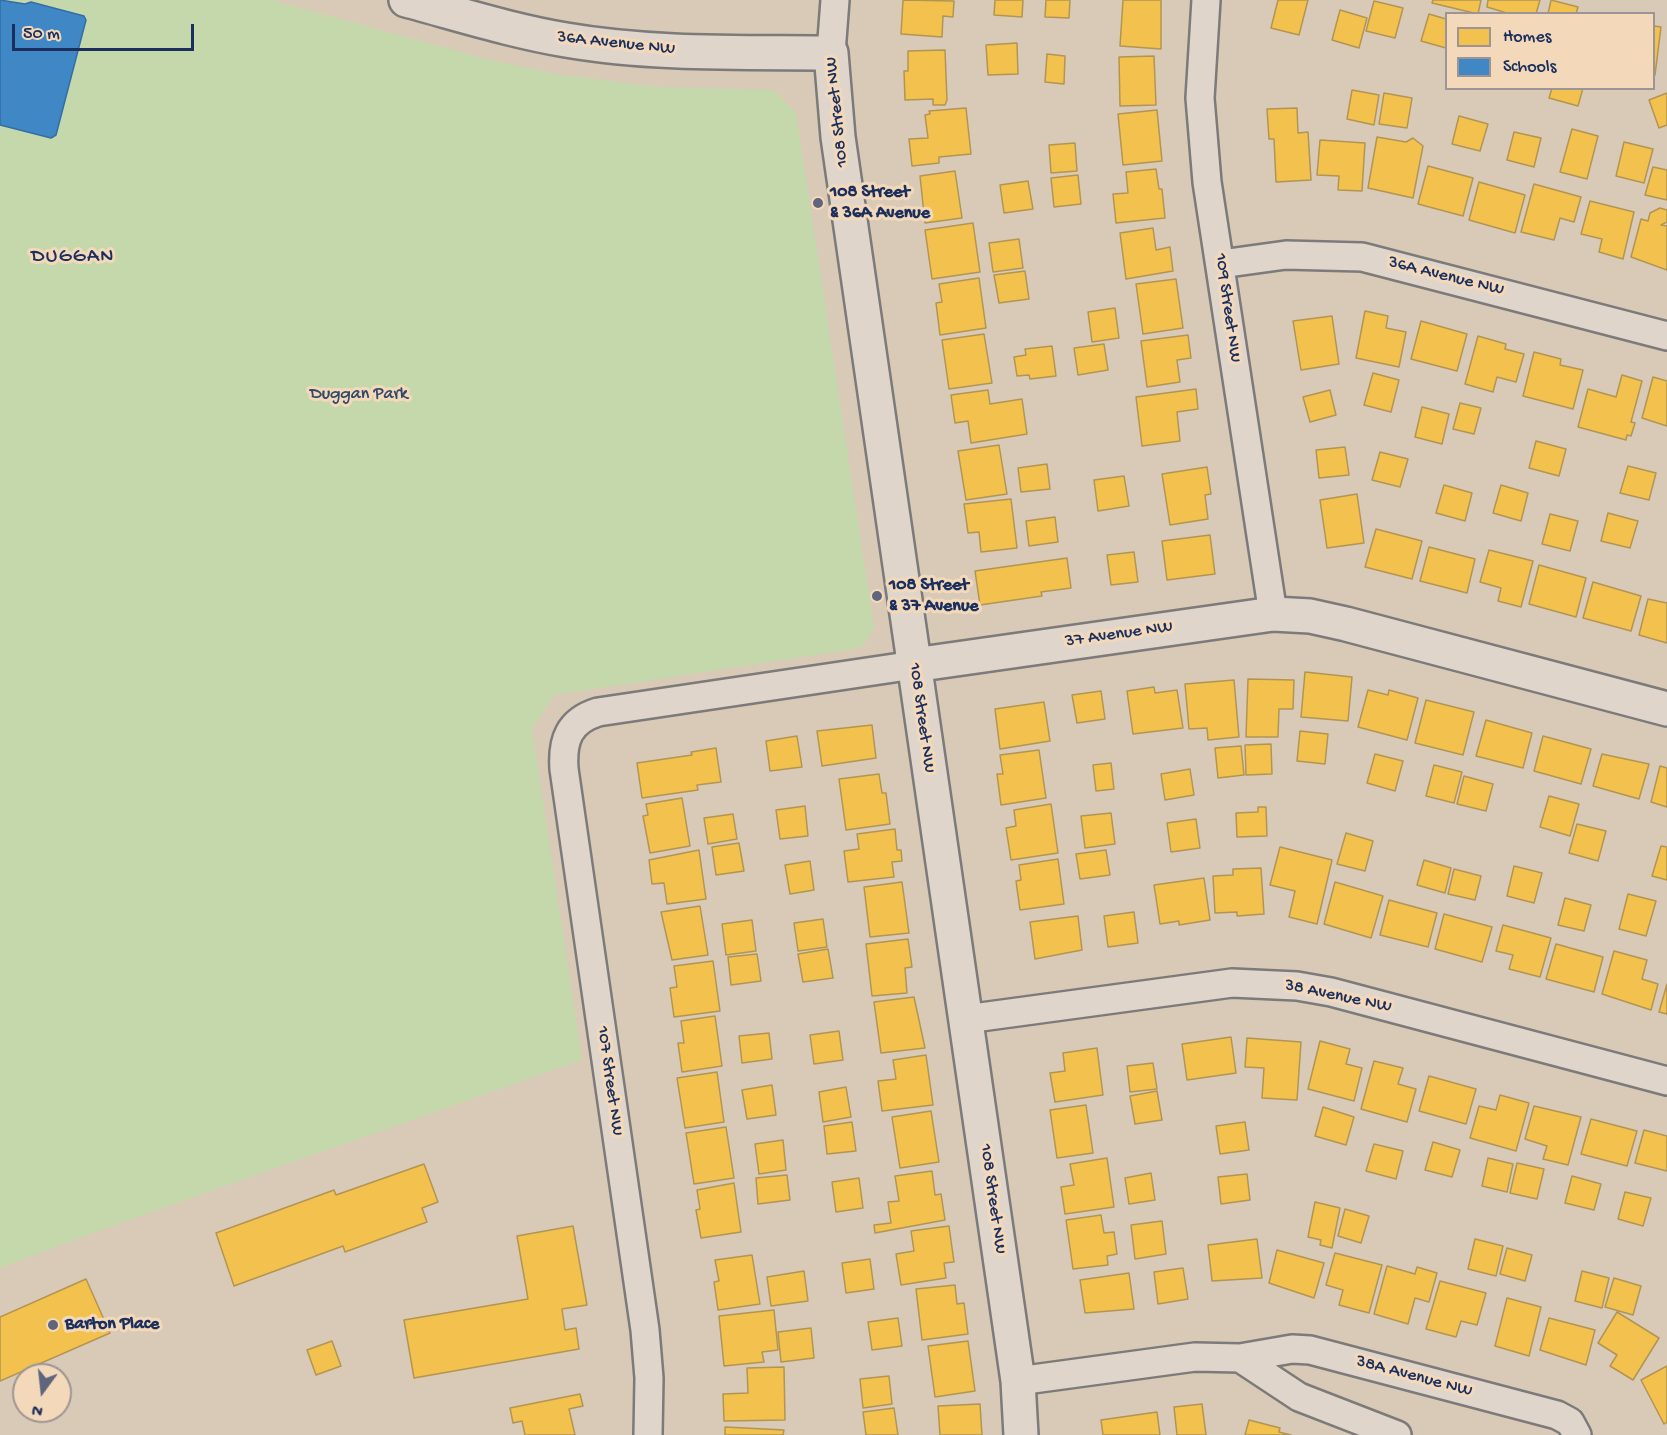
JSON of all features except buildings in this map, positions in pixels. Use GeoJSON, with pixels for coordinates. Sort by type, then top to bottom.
{"type":"FeatureCollection","features":[{"type":"Feature","properties":{"kind":"street","name":"36A Avenue NW"},"geometry":{"type":"LineString","coordinates":[[406,0],[441,5],[565,40],[689,52],[831,53]]}},
{"type":"Feature","properties":{"kind":"street","name":"108 Street NW"},"geometry":{"type":"LineString","coordinates":[[835,0],[831,53],[838,137],[1018,1381],[1021,1435]]}},
{"type":"Feature","properties":{"kind":"street","name":"109 Street NW"},"geometry":{"type":"LineString","coordinates":[[1206,0],[1200,98],[1207,182],[1272,614]]}},
{"type":"Feature","properties":{"kind":"street","name":"36A Avenue NW"},"geometry":{"type":"LineString","coordinates":[[1221,264],[1286,255],[1362,257],[1667,336]]}},
{"type":"Feature","properties":{"kind":"street","name":"37 Avenue NW"},"geometry":{"type":"LineString","coordinates":[[570,729],[586,716],[598,712],[1272,614],[1310,616],[1346,624],[1667,709]]}},
{"type":"Feature","properties":{"kind":"street","name":"107 Street NW"},"geometry":{"type":"LineString","coordinates":[[570,729],[563,747],[564,769],[645,1330],[649,1378],[648,1435]]}},
{"type":"Feature","properties":{"kind":"street","name":"38 Avenue NW"},"geometry":{"type":"LineString","coordinates":[[966,1019],[1232,983],[1297,986],[1331,992],[1667,1082]]}},
{"type":"Feature","properties":{"kind":"street","name":"38A Avenue NW"},"geometry":{"type":"LineString","coordinates":[[1018,1381],[1195,1357],[1240,1358],[1292,1348],[1310,1350],[1557,1415],[1570,1422],[1577,1435]]}},
{"type":"Feature","properties":{"kind":"street"},"geometry":{"type":"LineString","coordinates":[[1240,1358],[1299,1397],[1397,1435]]}},
{"type":"Feature","properties":{"kind":"green space","name":"Duggan Park"},"geometry":{"type":"Polygon","coordinates":[[[0,0],[272,0],[486,59],[555,74],[658,87],[774,90],[796,113],[874,628],[861,648],[554,695],[532,729],[582,1060],[117,1224],[0,1268],[0,0]]]}},
{"type":"Feature","properties":{"kind":"place","name":"108 Street & 36A Avenue"},"geometry":{"type":"Point","coordinates":[818,203]}},
{"type":"Feature","properties":{"kind":"place","name":"108 Street & 37 Avenue"},"geometry":{"type":"Point","coordinates":[877,596]}},
{"type":"Feature","properties":{"kind":"place","name":"Barton Place"},"geometry":{"type":"Point","coordinates":[53,1325]}},
{"type":"Feature","properties":{"kind":"district","name":"DUGGAN"},"geometry":{"type":"Point","coordinates":[73,258]}}]}
